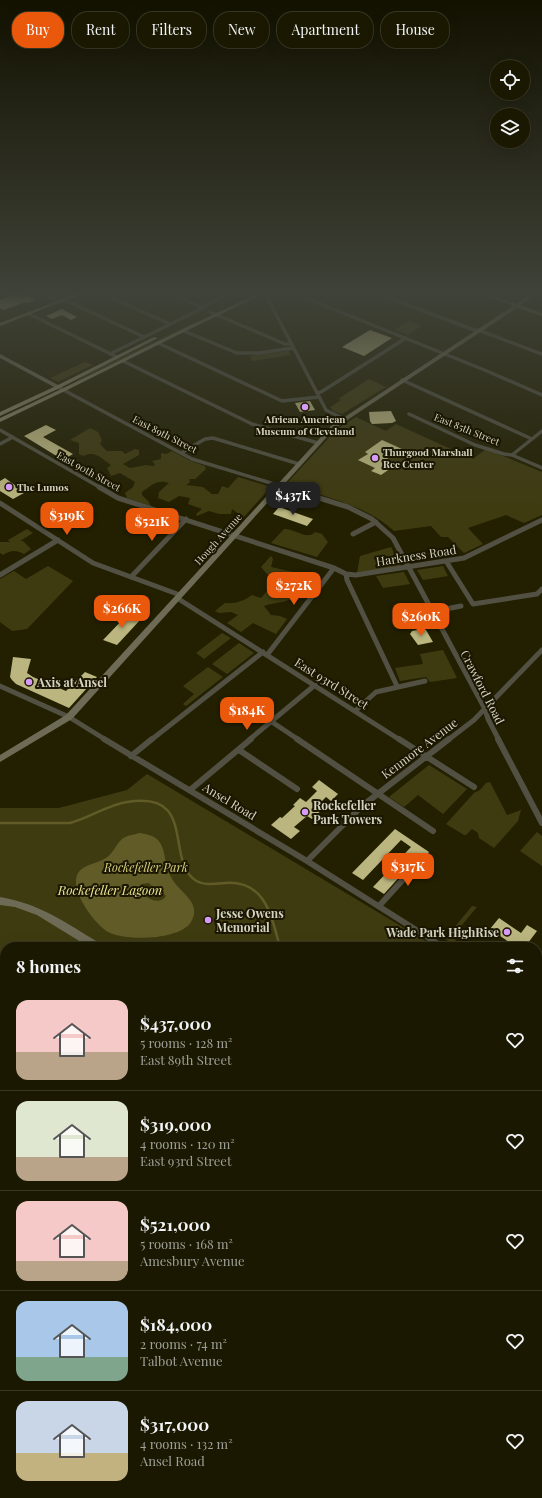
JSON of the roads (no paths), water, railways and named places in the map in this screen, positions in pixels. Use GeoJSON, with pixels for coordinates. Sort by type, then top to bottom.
{"type":"FeatureCollection","features":[{"type":"Feature","properties":{"kind":"main road"},"geometry":{"type":"LineString","coordinates":[[0,414],[101,365]]}},
{"type":"Feature","properties":{"kind":"main road"},"geometry":{"type":"LineString","coordinates":[[0,420],[115,365]]}},
{"type":"Feature","properties":{"kind":"street","name":"East 89th Street"},"geometry":{"type":"LineString","coordinates":[[17,365],[192,459],[348,508],[376,522]]}},
{"type":"Feature","properties":{"kind":"street"},"geometry":{"type":"LineString","coordinates":[[131,365],[252,424],[318,443]]}},
{"type":"Feature","properties":{"kind":"street"},"geometry":{"type":"LineString","coordinates":[[205,365],[282,401],[318,395],[364,365]]}},
{"type":"Feature","properties":{"kind":"street"},"geometry":{"type":"LineString","coordinates":[[302,365],[328,412],[344,419]]}},
{"type":"Feature","properties":{"kind":"street","name":"Hough Avenue"},"geometry":{"type":"LineString","coordinates":[[0,759],[69,717],[333,426],[425,365]]}},
{"type":"Feature","properties":{"kind":"street"},"geometry":{"type":"LineString","coordinates":[[471,365],[542,395]]}},
{"type":"Feature","properties":{"kind":"street"},"geometry":{"type":"LineString","coordinates":[[402,380],[532,439]]}},
{"type":"Feature","properties":{"kind":"street","name":"East 85th Street"},"geometry":{"type":"LineString","coordinates":[[409,414],[475,445],[486,446],[542,468]]}},
{"type":"Feature","properties":{"kind":"street","name":"East 90th Street"},"geometry":{"type":"LineString","coordinates":[[0,430],[110,495],[334,568]]}},
{"type":"Feature","properties":{"kind":"street"},"geometry":{"type":"LineString","coordinates":[[512,455],[532,439],[541,434]]}},
{"type":"Feature","properties":{"kind":"street"},"geometry":{"type":"LineString","coordinates":[[0,444],[13,437]]}},
{"type":"Feature","properties":{"kind":"street"},"geometry":{"type":"LineString","coordinates":[[181,453],[205,439],[213,438],[299,464]]}},
{"type":"Feature","properties":{"kind":"street","name":"East 93rd Street"},"geometry":{"type":"LineString","coordinates":[[0,503],[93,563],[178,597],[474,787]]}},
{"type":"Feature","properties":{"kind":"street"},"geometry":{"type":"LineString","coordinates":[[131,577],[186,519]]}},
{"type":"Feature","properties":{"kind":"street","name":"Harkness Road"},"geometry":{"type":"LineString","coordinates":[[334,568],[346,574],[356,575],[464,558],[542,520]]}},
{"type":"Feature","properties":{"kind":"street"},"geometry":{"type":"LineString","coordinates":[[353,534],[376,522]]}},
{"type":"Feature","properties":{"kind":"street","name":"Crawford Road"},"geometry":{"type":"LineString","coordinates":[[376,522],[393,538],[409,567],[431,612],[485,709],[488,719],[542,823]]}},
{"type":"Feature","properties":{"kind":"street"},"geometry":{"type":"LineString","coordinates":[[0,575],[58,540]]}},
{"type":"Feature","properties":{"kind":"street"},"geometry":{"type":"LineString","coordinates":[[446,560],[473,604],[537,594],[542,589]]}},
{"type":"Feature","properties":{"kind":"street"},"geometry":{"type":"LineString","coordinates":[[131,756],[265,654],[334,568]]}},
{"type":"Feature","properties":{"kind":"street"},"geometry":{"type":"LineString","coordinates":[[346,574],[397,686]]}},
{"type":"Feature","properties":{"kind":"street"},"geometry":{"type":"LineString","coordinates":[[431,612],[462,606]]}},
{"type":"Feature","properties":{"kind":"street","name":"Kenmore Avenue"},"geometry":{"type":"LineString","coordinates":[[307,861],[377,793],[474,720],[542,650]]}},
{"type":"Feature","properties":{"kind":"street"},"geometry":{"type":"LineString","coordinates":[[355,711],[376,692],[397,686],[425,681]]}},
{"type":"Feature","properties":{"kind":"street"},"geometry":{"type":"LineString","coordinates":[[190,790],[315,685]]}},
{"type":"Feature","properties":{"kind":"street","name":"Ansel Road"},"geometry":{"type":"LineString","coordinates":[[0,686],[69,717],[131,756],[307,861],[435,942]]}},
{"type":"Feature","properties":{"kind":"street"},"geometry":{"type":"LineString","coordinates":[[272,722],[434,831]]}},
{"type":"Feature","properties":{"kind":"street"},"geometry":{"type":"LineString","coordinates":[[238,750],[297,789]]}},
{"type":"Feature","properties":{"kind":"street"},"geometry":{"type":"LineString","coordinates":[[378,906],[418,863]]}},
{"type":"Feature","properties":{"kind":"street"},"geometry":{"type":"LineString","coordinates":[[0,902],[23,905],[43,913],[90,942]]}},
{"type":"Feature","properties":{"kind":"water","name":"Rockefeller Lagoon"},"geometry":{"type":"Polygon","coordinates":[[[139,833],[156,838],[160,843],[171,877],[192,903],[194,909],[194,915],[191,922],[185,928],[165,936],[141,938],[118,936],[110,933],[91,916],[80,897],[77,888],[76,880],[78,873],[83,868],[107,857],[124,838],[139,833]],[[149,883],[141,884],[139,892],[149,899],[156,901],[163,899],[166,896],[155,890],[149,883]]]}},
{"type":"Feature","properties":{"kind":"waterway"},"geometry":{"type":"LineString","coordinates":[[0,823],[70,823],[112,806],[127,802],[149,801],[163,806],[171,816],[176,829],[186,870],[198,882],[210,884],[239,884],[250,887],[264,902],[269,912],[278,942]]}},
{"type":"Feature","properties":{"kind":"place","name":"African American Museum of Cleveland"},"geometry":{"type":"Point","coordinates":[305,407]}},
{"type":"Feature","properties":{"kind":"place","name":"Thurgood Marshall Rec Center"},"geometry":{"type":"Point","coordinates":[375,458]}},
{"type":"Feature","properties":{"kind":"place","name":"The Lumos"},"geometry":{"type":"Point","coordinates":[9,487]}},
{"type":"Feature","properties":{"kind":"place","name":"Axis at Ansel"},"geometry":{"type":"Point","coordinates":[29,682]}},
{"type":"Feature","properties":{"kind":"place","name":"Rockefeller Park Towers"},"geometry":{"type":"Point","coordinates":[305,812]}},
{"type":"Feature","properties":{"kind":"place","name":"Jesse Owens Memorial"},"geometry":{"type":"Point","coordinates":[208,920]}},
{"type":"Feature","properties":{"kind":"place","name":"Wade Park HighRise"},"geometry":{"type":"Point","coordinates":[507,932]}},
{"type":"Feature","properties":{"kind":"park label","name":"Rockefeller Park"},"geometry":{"type":"Point","coordinates":[146,867]}}]}
